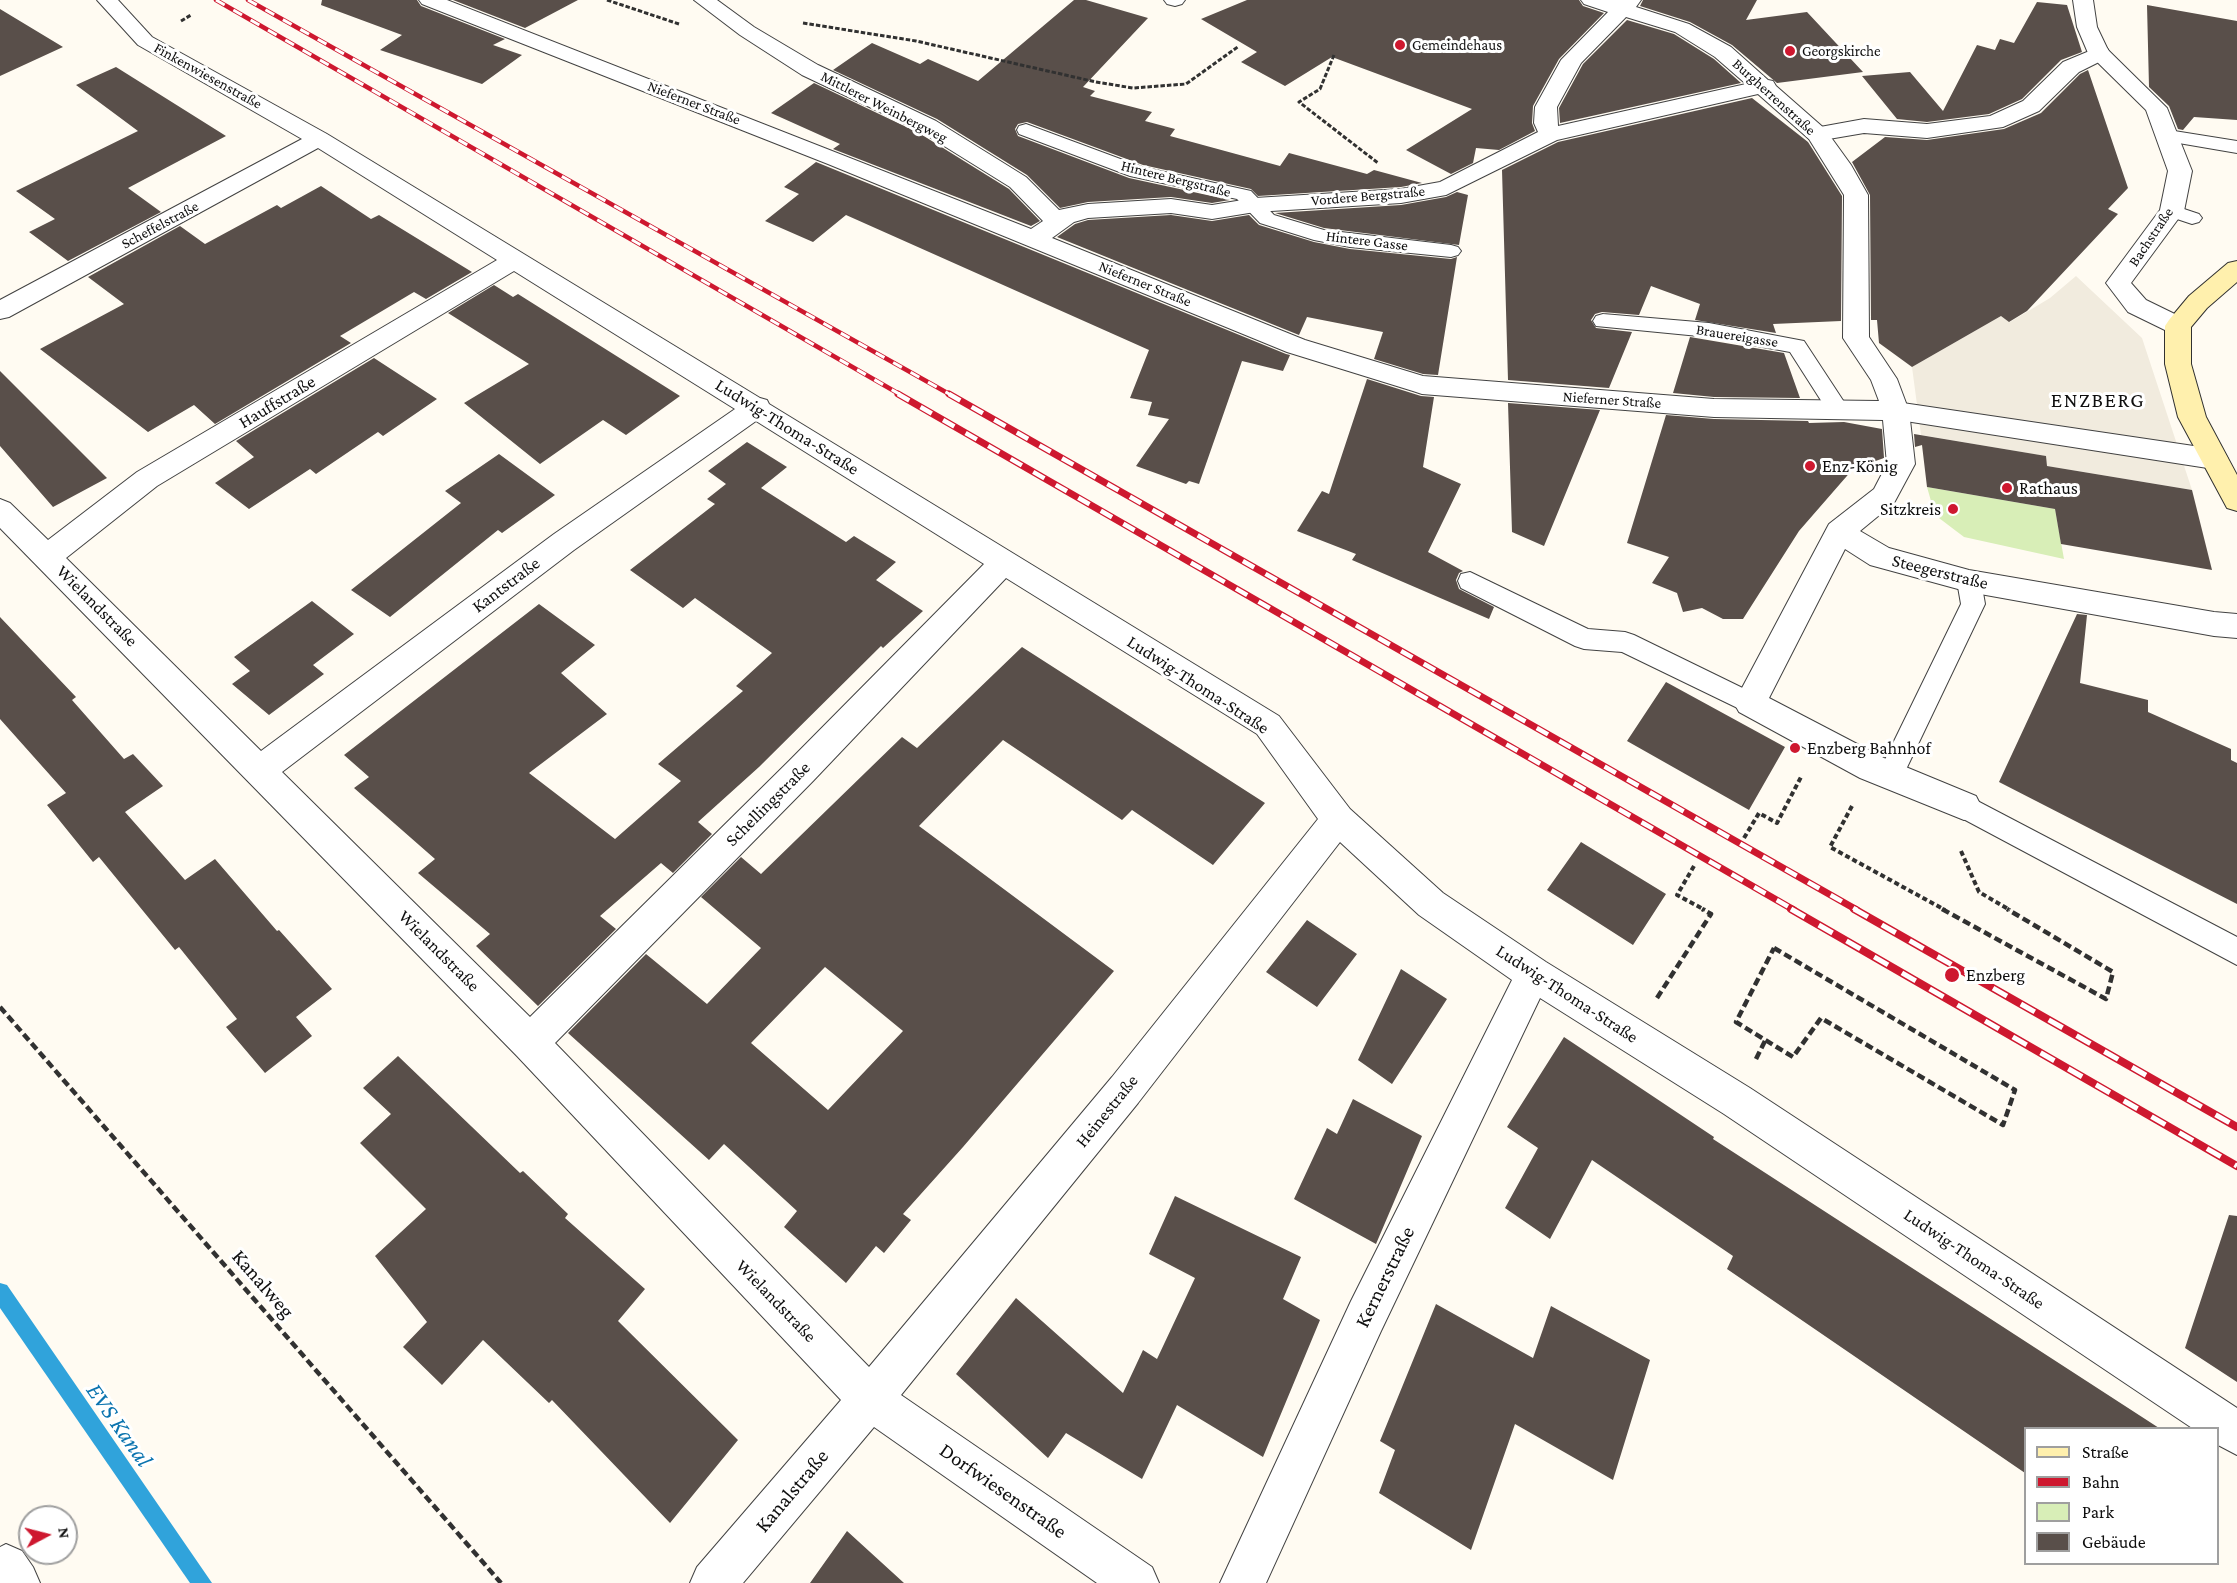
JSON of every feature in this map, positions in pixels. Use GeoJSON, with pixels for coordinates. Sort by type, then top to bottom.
{"type":"FeatureCollection","features":[{"type":"Feature","properties":{"kind":"main road"},"geometry":{"type":"LineString","coordinates":[[2237,269],[2198,302],[2178,326],[2178,364],[2192,417],[2237,501]]}},
{"type":"Feature","properties":{"kind":"street","name":"Finkenwiesenstraße"},"geometry":{"type":"LineString","coordinates":[[107,0],[145,40],[319,139]]}},
{"type":"Feature","properties":{"kind":"street","name":"Nieferner Straße"},"geometry":{"type":"LineString","coordinates":[[429,0],[814,150],[1296,346],[1422,385],[1714,408],[1837,408],[1896,411],[2214,459]]}},
{"type":"Feature","properties":{"kind":"street","name":"Mittlerer Weinbergweg"},"geometry":{"type":"LineString","coordinates":[[704,0],[747,31],[810,70],[928,126],[1018,182],[1057,222]]}},
{"type":"Feature","properties":{"kind":"street","name":"Burgherrenstraße"},"geometry":{"type":"LineString","coordinates":[[1591,0],[1627,5],[1682,28],[1723,52],[1765,86],[1817,134],[1839,165],[1856,195],[1856,338],[1884,379],[1896,411]]}},
{"type":"Feature","properties":{"kind":"street","name":"Bachstraße"},"geometry":{"type":"LineString","coordinates":[[2083,0],[2087,27],[2099,53],[2156,108],[2180,171],[2182,215],[2118,283],[2136,306],[2178,326]]}},
{"type":"Feature","properties":{"kind":"street"},"geometry":{"type":"LineString","coordinates":[[1550,135],[1545,123],[1546,107],[1572,60],[1627,5]]}},
{"type":"Feature","properties":{"kind":"street"},"geometry":{"type":"LineString","coordinates":[[1817,134],[1864,126],[1927,131],[1995,122],[2031,106],[2071,67],[2099,53]]}},
{"type":"Feature","properties":{"kind":"street","name":"Vordere Bergstraße"},"geometry":{"type":"LineString","coordinates":[[1034,239],[1066,216],[1088,211],[1171,206],[1212,212],[1255,206],[1401,196],[1446,188],[1550,135],[1765,86]]}},
{"type":"Feature","properties":{"kind":"street","name":"Ludwig-Thoma-Straße"},"geometry":{"type":"LineString","coordinates":[[319,139],[757,407],[1003,563],[1268,725],[1338,819],[1431,904],[1533,974],[1737,1101],[2237,1433]]}},
{"type":"Feature","properties":{"kind":"street","name":"Scheffelstraße"},"geometry":{"type":"LineString","coordinates":[[0,311],[319,139]]}},
{"type":"Feature","properties":{"kind":"street","name":"Hauffstraße"},"geometry":{"type":"LineString","coordinates":[[48,556],[147,479],[514,260]]}},
{"type":"Feature","properties":{"kind":"street","name":"Kantstraße"},"geometry":{"type":"LineString","coordinates":[[260,770],[564,542],[757,407]]}},
{"type":"Feature","properties":{"kind":"street"},"geometry":{"type":"LineString","coordinates":[[1896,411],[1901,464],[1884,496],[1839,532],[1750,703],[1872,768],[1964,806]]}},
{"type":"Feature","properties":{"kind":"street","name":"Wielandstraße"},"geometry":{"type":"LineString","coordinates":[[0,510],[530,1043],[870,1399]]}},
{"type":"Feature","properties":{"kind":"street","name":"Steegerstraße"},"geometry":{"type":"LineString","coordinates":[[1839,532],[1880,557],[1969,581],[2214,624],[2237,626]]}},
{"type":"Feature","properties":{"kind":"street","name":"Schellingstraße"},"geometry":{"type":"LineString","coordinates":[[530,1043],[801,771],[1003,563]]}},
{"type":"Feature","properties":{"kind":"street","name":"Heinestraße"},"geometry":{"type":"LineString","coordinates":[[870,1399],[1125,1090],[1338,819]]}},
{"type":"Feature","properties":{"kind":"street","name":"Kernerstraße"},"geometry":{"type":"LineString","coordinates":[[1243,1583],[1366,1316],[1533,974]]}},
{"type":"Feature","properties":{"kind":"street","name":"Kanalstraße"},"geometry":{"type":"LineString","coordinates":[[713,1583],[870,1399]]}},
{"type":"Feature","properties":{"kind":"street","name":"Dorfwiesenstraße"},"geometry":{"type":"LineString","coordinates":[[870,1399],[1136,1583]]}},
{"type":"Feature","properties":{"kind":"lane","name":"Hintere Bergstraße"},"geometry":{"type":"LineString","coordinates":[[1026,130],[1137,172],[1244,195],[1255,206]]}},
{"type":"Feature","properties":{"kind":"lane"},"geometry":{"type":"LineString","coordinates":[[2168,135],[2237,147]]}},
{"type":"Feature","properties":{"kind":"lane","name":"Hintere Gasse"},"geometry":{"type":"LineString","coordinates":[[1255,206],[1267,219],[1321,236],[1451,251]]}},
{"type":"Feature","properties":{"kind":"lane","name":"Brauereigasse"},"geometry":{"type":"LineString","coordinates":[[1604,321],[1709,330],[1797,345],[1837,408]]}},
{"type":"Feature","properties":{"kind":"lane"},"geometry":{"type":"LineString","coordinates":[[1470,581],[1584,639],[1625,642],[1750,703]]}},
{"type":"Feature","properties":{"kind":"lane"},"geometry":{"type":"LineString","coordinates":[[1891,774],[1973,604],[1969,581]]}},
{"type":"Feature","properties":{"kind":"lane"},"geometry":{"type":"LineString","coordinates":[[1964,806],[2237,952]]}},
{"type":"Feature","properties":{"kind":"path"},"geometry":{"type":"LineString","coordinates":[[813,23],[916,41],[1096,82],[1133,88],[1186,84],[1239,45]]}},
{"type":"Feature","properties":{"kind":"path"},"geometry":{"type":"LineString","coordinates":[[1334,55],[1320,89],[1299,102],[1360,148]]}},
{"type":"Feature","properties":{"kind":"path"},"geometry":{"type":"LineString","coordinates":[[1744,838],[1759,813],[1777,823],[1802,776]]}},
{"type":"Feature","properties":{"kind":"path"},"geometry":{"type":"LineString","coordinates":[[1855,800],[1830,848],[2106,999],[2113,972],[1979,892],[1960,849]]}},
{"type":"Feature","properties":{"kind":"path"},"geometry":{"type":"LineString","coordinates":[[1632,1037],[1712,914],[1677,895],[1694,866]]}},
{"type":"Feature","properties":{"kind":"path"},"geometry":{"type":"LineString","coordinates":[[1774,948],[2015,1090],[2003,1125],[1821,1017],[1793,1057],[1736,1022],[1774,948]]}},
{"type":"Feature","properties":{"kind":"path","name":"Kanalweg"},"geometry":{"type":"LineString","coordinates":[[0,1007],[501,1583]]}},
{"type":"Feature","properties":{"kind":"green space"},"geometry":{"type":"Polygon","coordinates":[[[1927,487],[2055,509],[2064,559],[1964,537],[1935,515],[1927,487]]]}},
{"type":"Feature","properties":{"kind":"shaded area"},"geometry":{"type":"Polygon","coordinates":[[[2076,276],[2142,338],[2192,490],[2047,466],[2045,456],[1921,435],[1912,367],[2001,316],[2010,322],[2050,298],[2076,276]]]}},
{"type":"Feature","properties":{"kind":"building"},"geometry":{"type":"Polygon","coordinates":[[[322,0],[417,0],[421,6],[505,39],[493,45],[522,55],[482,84],[380,50],[402,35],[321,5],[322,0]]]}},
{"type":"Feature","properties":{"kind":"building"},"geometry":{"type":"Polygon","coordinates":[[[453,0],[578,0],[525,28],[453,0]]]}},
{"type":"Feature","properties":{"kind":"building"},"geometry":{"type":"Polygon","coordinates":[[[1074,0],[1086,0],[1148,18],[1083,87],[1095,91],[1090,96],[1152,112],[1145,121],[1175,129],[1170,136],[1280,166],[1289,153],[1367,174],[1374,170],[1422,183],[1401,187],[1258,196],[1251,189],[1143,165],[1027,122],[1018,124],[1015,129],[1018,136],[1129,178],[1230,200],[1212,203],[1171,197],[1088,202],[1060,208],[1027,175],[937,119],[833,70],[872,43],[920,64],[928,59],[978,81],[1074,0]]]}},
{"type":"Feature","properties":{"kind":"building"},"geometry":{"type":"Polygon","coordinates":[[[1247,0],[1579,0],[1583,6],[1604,13],[1559,59],[1533,106],[1532,123],[1535,131],[1499,150],[1476,148],[1473,163],[1451,174],[1406,150],[1472,109],[1332,57],[1285,86],[1241,62],[1257,52],[1201,19],[1247,0]]]}},
{"type":"Feature","properties":{"kind":"building"},"geometry":{"type":"Polygon","coordinates":[[[1643,0],[1757,0],[1746,20],[1807,12],[1863,72],[1777,83],[1732,45],[1690,22],[1640,6],[1643,0]]]}},
{"type":"Feature","properties":{"kind":"building"},"geometry":{"type":"Polygon","coordinates":[[[2037,2],[2067,5],[2082,52],[2061,60],[2022,99],[1989,114],[1927,122],[1897,119],[1862,76],[1910,72],[1943,111],[1977,45],[1995,50],[2000,39],[2014,43],[2037,2]]]}},
{"type":"Feature","properties":{"kind":"building"},"geometry":{"type":"Polygon","coordinates":[[[2147,5],[2237,21],[2237,120],[2194,117],[2183,130],[2178,129],[2169,106],[2149,87],[2147,5]]]}},
{"type":"Feature","properties":{"kind":"building"},"geometry":{"type":"Polygon","coordinates":[[[0,9],[63,47],[0,76],[0,9]]]}},
{"type":"Feature","properties":{"kind":"building"},"geometry":{"type":"Polygon","coordinates":[[[1627,20],[1674,34],[1714,59],[1741,83],[1560,123],[1559,108],[1583,64],[1627,20]]]}},
{"type":"Feature","properties":{"kind":"building"},"geometry":{"type":"Polygon","coordinates":[[[116,67],[226,136],[128,188],[161,212],[68,261],[29,232],[55,219],[16,191],[138,131],[76,85],[116,67]]]}},
{"type":"Feature","properties":{"kind":"building"},"geometry":{"type":"Polygon","coordinates":[[[2088,70],[2128,188],[2108,209],[2118,214],[2027,311],[2009,322],[2001,316],[1912,367],[1879,343],[1877,320],[1871,320],[1870,195],[1852,162],[1885,137],[1927,140],[2004,129],[2041,113],[2080,74],[2088,70]]]}},
{"type":"Feature","properties":{"kind":"building"},"geometry":{"type":"Polygon","coordinates":[[[814,83],[919,133],[1009,189],[1040,221],[1031,226],[833,149],[840,144],[771,113],[814,83]]]}},
{"type":"Feature","properties":{"kind":"building"},"geometry":{"type":"Polygon","coordinates":[[[1752,98],[1808,142],[1842,196],[1841,321],[1773,324],[1776,333],[1695,320],[1700,304],[1651,286],[1639,315],[1602,312],[1595,314],[1591,320],[1596,328],[1632,332],[1609,388],[1508,380],[1502,170],[1558,142],[1752,98]]]}},
{"type":"Feature","properties":{"kind":"building"},"geometry":{"type":"Polygon","coordinates":[[[816,162],[1290,355],[1283,371],[1242,361],[1199,484],[1189,481],[1186,484],[1136,466],[1169,419],[1148,415],[1152,402],[1130,398],[1149,350],[846,215],[813,242],[765,221],[799,194],[784,187],[816,162]]]}},
{"type":"Feature","properties":{"kind":"building"},"geometry":{"type":"Polygon","coordinates":[[[321,186],[371,219],[379,215],[472,272],[426,299],[414,292],[340,336],[351,343],[215,424],[194,405],[148,432],[40,349],[124,304],[88,277],[180,226],[205,244],[277,205],[281,208],[321,186]]]}},
{"type":"Feature","properties":{"kind":"building"},"geometry":{"type":"Polygon","coordinates":[[[1457,192],[1468,195],[1459,245],[1324,228],[1275,213],[1401,205],[1446,197],[1457,192]]]}},
{"type":"Feature","properties":{"kind":"building"},"geometry":{"type":"Polygon","coordinates":[[[1171,215],[1212,221],[1249,215],[1259,225],[1314,242],[1350,249],[1451,259],[1457,257],[1438,375],[1423,374],[1374,359],[1383,332],[1307,317],[1299,335],[1057,237],[1075,224],[1088,220],[1171,215]]]}},
{"type":"Feature","properties":{"kind":"building"},"geometry":{"type":"Polygon","coordinates":[[[494,285],[513,297],[518,294],[680,396],[626,435],[603,420],[540,464],[464,403],[529,364],[448,313],[494,285]]]}},
{"type":"Feature","properties":{"kind":"building"},"geometry":{"type":"Polygon","coordinates":[[[1690,337],[1784,353],[1800,398],[1714,397],[1673,393],[1690,337]]]}},
{"type":"Feature","properties":{"kind":"building"},"geometry":{"type":"Polygon","coordinates":[[[374,358],[437,399],[383,436],[378,432],[316,474],[310,469],[249,509],[215,483],[254,457],[236,441],[374,358]]]}},
{"type":"Feature","properties":{"kind":"building"},"geometry":{"type":"Polygon","coordinates":[[[0,371],[107,478],[53,507],[0,446],[0,371]]]}},
{"type":"Feature","properties":{"kind":"building"},"geometry":{"type":"Polygon","coordinates":[[[1367,379],[1421,396],[1434,397],[1423,467],[1461,484],[1428,552],[1463,571],[1459,573],[1456,580],[1459,589],[1494,607],[1489,619],[1352,560],[1356,554],[1297,531],[1322,491],[1329,494],[1367,379]]]}},
{"type":"Feature","properties":{"kind":"building"},"geometry":{"type":"Polygon","coordinates":[[[1508,403],[1600,410],[1544,546],[1512,532],[1508,403]]]}},
{"type":"Feature","properties":{"kind":"building"},"geometry":{"type":"Polygon","coordinates":[[[1666,415],[1714,419],[1808,421],[1809,423],[1844,422],[1882,429],[1884,458],[1853,469],[1799,531],[1743,619],[1723,619],[1702,608],[1683,612],[1677,593],[1652,583],[1669,557],[1627,543],[1666,415]]]}},
{"type":"Feature","properties":{"kind":"building"},"geometry":{"type":"Polygon","coordinates":[[[1914,434],[2046,456],[2047,466],[2192,490],[2212,570],[2061,544],[2055,509],[1927,487],[1922,445],[1915,447],[1914,434]]]}},
{"type":"Feature","properties":{"kind":"building"},"geometry":{"type":"Polygon","coordinates":[[[747,442],[787,467],[761,488],[846,542],[854,536],[896,562],[876,580],[923,611],[883,648],[881,646],[759,767],[698,822],[712,834],[673,873],[661,863],[600,916],[616,929],[538,1006],[476,946],[490,934],[418,873],[435,859],[354,788],[369,777],[344,755],[539,604],[595,645],[561,673],[607,714],[529,773],[615,839],[681,781],[658,764],[743,691],[736,686],[772,653],[695,598],[683,608],[630,570],[715,504],[707,499],[726,484],[708,471],[747,442]]]}},
{"type":"Feature","properties":{"kind":"building"},"geometry":{"type":"Polygon","coordinates":[[[499,454],[555,495],[502,533],[498,530],[390,617],[351,590],[461,503],[445,491],[499,454]]]}},
{"type":"Feature","properties":{"kind":"building"},"geometry":{"type":"Polygon","coordinates":[[[312,601],[354,634],[313,665],[324,674],[269,715],[232,684],[250,671],[234,657],[312,601]]]}},
{"type":"Feature","properties":{"kind":"building"},"geometry":{"type":"Polygon","coordinates":[[[2077,614],[2087,615],[2080,683],[2148,700],[2148,712],[2231,749],[2231,760],[2237,763],[2237,904],[1999,782],[2077,614]]]}},
{"type":"Feature","properties":{"kind":"building"},"geometry":{"type":"Polygon","coordinates":[[[0,617],[76,697],[72,700],[124,759],[133,754],[163,786],[125,812],[185,880],[215,859],[277,931],[279,930],[332,989],[296,1017],[312,1036],[265,1073],[226,1027],[237,1019],[179,947],[175,950],[99,857],[93,862],[47,805],[66,793],[0,719],[0,617]]]}},
{"type":"Feature","properties":{"kind":"building"},"geometry":{"type":"Polygon","coordinates":[[[1022,647],[1265,803],[1213,865],[1132,810],[1122,820],[1003,740],[919,826],[1114,971],[903,1214],[911,1220],[884,1253],[876,1246],[846,1283],[784,1227],[797,1211],[724,1144],[709,1160],[568,1033],[646,954],[707,1004],[761,948],[701,897],[741,857],[761,874],[902,737],[917,748],[1022,647]],[[825,967],[751,1043],[828,1110],[903,1031],[825,967]]]}},
{"type":"Feature","properties":{"kind":"building"},"geometry":{"type":"Polygon","coordinates":[[[1666,682],[1785,747],[1749,810],[1627,741],[1666,682]]]}},
{"type":"Feature","properties":{"kind":"building"},"geometry":{"type":"Polygon","coordinates":[[[1581,842],[1666,894],[1633,945],[1547,890],[1581,842]]]}},
{"type":"Feature","properties":{"kind":"building"},"geometry":{"type":"Polygon","coordinates":[[[1307,920],[1357,954],[1317,1007],[1266,972],[1307,920]]]}},
{"type":"Feature","properties":{"kind":"building"},"geometry":{"type":"Polygon","coordinates":[[[1401,969],[1447,999],[1392,1084],[1358,1060],[1401,969]]]}},
{"type":"Feature","properties":{"kind":"building"},"geometry":{"type":"Polygon","coordinates":[[[1564,1037],[1714,1137],[1713,1139],[2157,1427],[2024,1427],[2024,1472],[1727,1269],[1733,1256],[1592,1160],[1550,1239],[1505,1208],[1538,1148],[1507,1127],[1564,1037]]]}},
{"type":"Feature","properties":{"kind":"building"},"geometry":{"type":"Polygon","coordinates":[[[398,1056],[520,1173],[523,1171],[568,1214],[565,1218],[645,1289],[618,1321],[738,1440],[670,1523],[552,1400],[549,1403],[483,1340],[442,1385],[403,1347],[427,1322],[375,1256],[426,1209],[360,1143],[391,1114],[363,1088],[398,1056]]]}},
{"type":"Feature","properties":{"kind":"building"},"geometry":{"type":"Polygon","coordinates":[[[1353,1099],[1422,1136],[1376,1244],[1294,1199],[1327,1128],[1337,1134],[1353,1099]]]}},
{"type":"Feature","properties":{"kind":"building"},"geometry":{"type":"Polygon","coordinates":[[[1175,1196],[1301,1257],[1283,1299],[1320,1320],[1263,1457],[1177,1405],[1142,1479],[1066,1433],[1048,1458],[956,1374],[1016,1298],[1123,1393],[1143,1350],[1157,1359],[1195,1278],[1149,1254],[1175,1196]]]}},
{"type":"Feature","properties":{"kind":"building"},"geometry":{"type":"Polygon","coordinates":[[[2229,1215],[2237,1216],[2237,1382],[2185,1348],[2229,1215]]]}},
{"type":"Feature","properties":{"kind":"building"},"geometry":{"type":"Polygon","coordinates":[[[1436,1304],[1533,1358],[1551,1306],[1650,1360],[1613,1480],[1515,1424],[1471,1550],[1379,1493],[1395,1450],[1380,1441],[1436,1304]]]}},
{"type":"Feature","properties":{"kind":"building"},"geometry":{"type":"Polygon","coordinates":[[[847,1531],[904,1583],[810,1583],[847,1531]]]}},
{"type":"Feature","properties":{"kind":"waterway","name":"EVS Kanal"},"geometry":{"type":"LineString","coordinates":[[0,1292],[202,1583]]}},
{"type":"Feature","properties":{"kind":"railway"},"geometry":{"type":"LineString","coordinates":[[216,0],[901,395]]}},
{"type":"Feature","properties":{"kind":"railway"},"geometry":{"type":"LineString","coordinates":[[248,0],[951,395]]}},
{"type":"Feature","properties":{"kind":"railway"},"geometry":{"type":"LineString","coordinates":[[898,394],[1794,910]]}},
{"type":"Feature","properties":{"kind":"railway"},"geometry":{"type":"LineString","coordinates":[[949,394],[1857,910]]}},
{"type":"Feature","properties":{"kind":"railway"},"geometry":{"type":"LineString","coordinates":[[1791,909],[2237,1166]]}},
{"type":"Feature","properties":{"kind":"railway"},"geometry":{"type":"LineString","coordinates":[[1854,909],[2237,1127]]}},
{"type":"Feature","properties":{"kind":"place","name":"Gemeindehaus"},"geometry":{"type":"Point","coordinates":[1400,45]}},
{"type":"Feature","properties":{"kind":"place","name":"Georgskirche"},"geometry":{"type":"Point","coordinates":[1790,51]}},
{"type":"Feature","properties":{"kind":"place","name":"Enz-König"},"geometry":{"type":"Point","coordinates":[1810,466]}},
{"type":"Feature","properties":{"kind":"place","name":"Rathaus"},"geometry":{"type":"Point","coordinates":[2007,488]}},
{"type":"Feature","properties":{"kind":"place","name":"Sitzkreis"},"geometry":{"type":"Point","coordinates":[1953,509]}},
{"type":"Feature","properties":{"kind":"place","name":"Enzberg Bahnhof"},"geometry":{"type":"Point","coordinates":[1795,748]}},
{"type":"Feature","properties":{"kind":"place","name":"Enzberg"},"geometry":{"type":"Point","coordinates":[1952,975]}},
{"type":"Feature","properties":{"kind":"district","name":"ENZBERG"},"geometry":{"type":"Point","coordinates":[2098,401]}}]}
